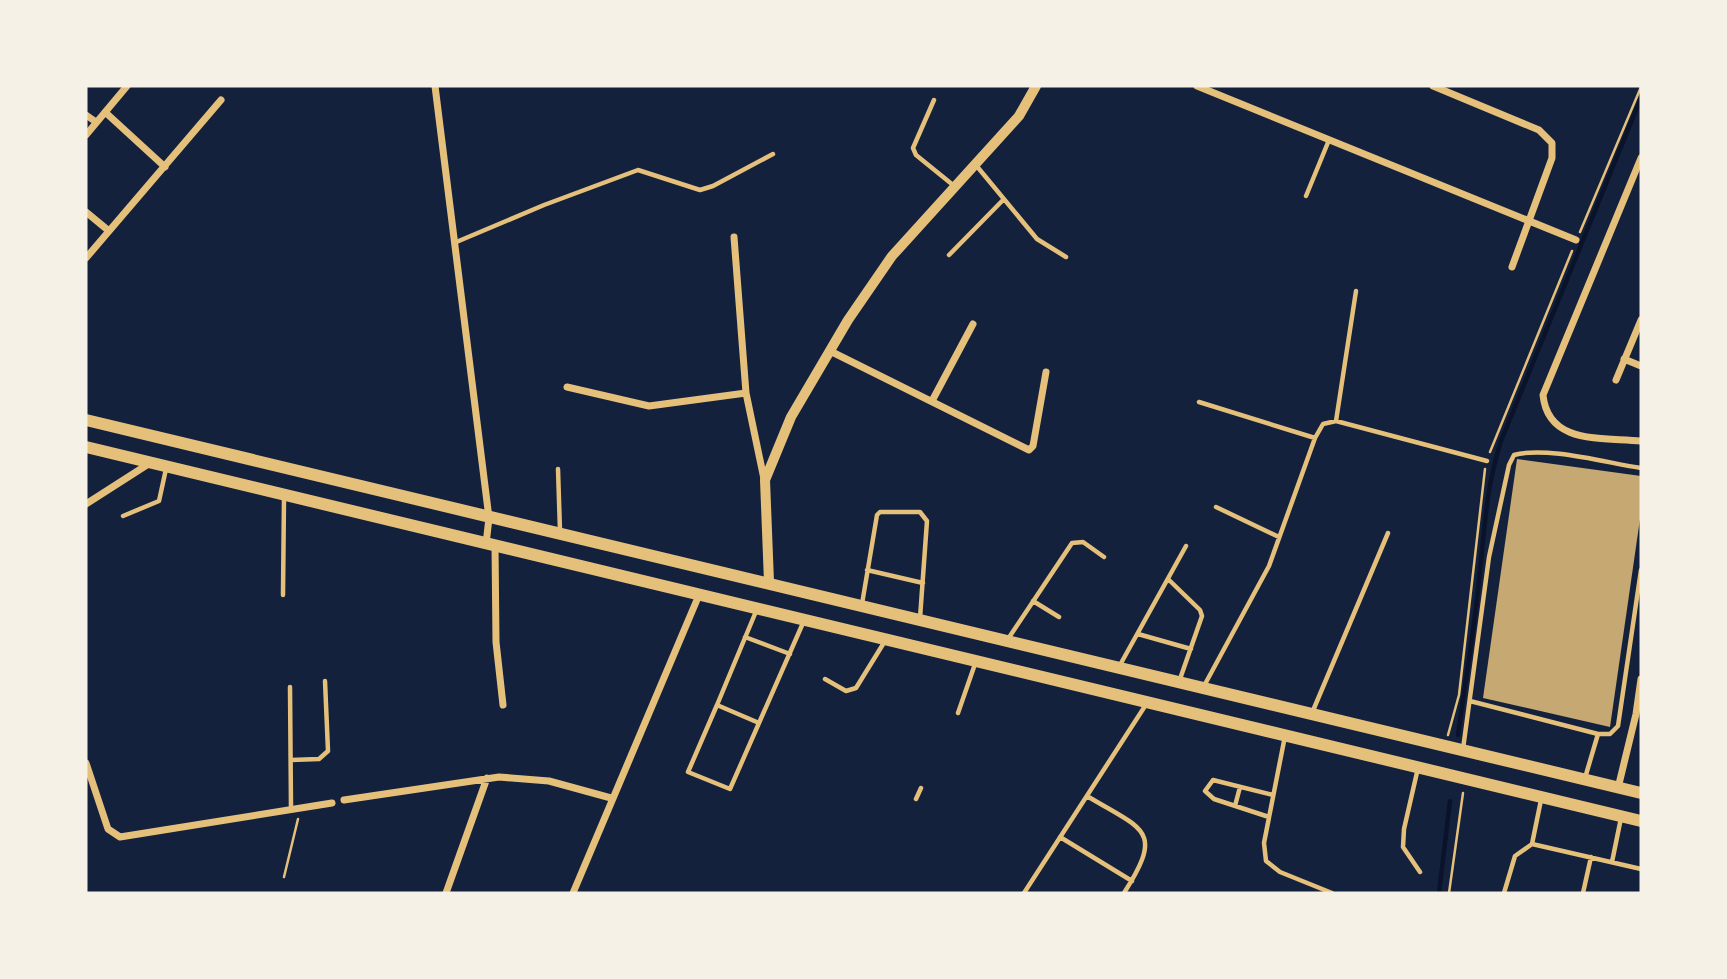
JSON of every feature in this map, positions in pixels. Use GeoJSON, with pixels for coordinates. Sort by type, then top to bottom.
{"type":"FeatureCollection","features":[{"type":"Feature","properties":{"kind":"main road"},"geometry":{"type":"LineString","coordinates":[[86,420],[1641,793]]}},
{"type":"Feature","properties":{"kind":"main road"},"geometry":{"type":"LineString","coordinates":[[86,447],[1641,821]]}},
{"type":"Feature","properties":{"kind":"street"},"geometry":{"type":"LineString","coordinates":[[86,135],[127,86]]}},
{"type":"Feature","properties":{"kind":"street"},"geometry":{"type":"LineString","coordinates":[[435,86],[489,518],[496,642],[503,705]]}},
{"type":"Feature","properties":{"kind":"street"},"geometry":{"type":"LineString","coordinates":[[765,480],[791,417],[892,256],[1025,108],[1036,86]]}},
{"type":"Feature","properties":{"kind":"street"},"geometry":{"type":"LineString","coordinates":[[1197,86],[1576,240]]}},
{"type":"Feature","properties":{"kind":"street"},"geometry":{"type":"LineString","coordinates":[[1433,86],[1539,130],[1552,142],[1552,158],[1512,267]]}},
{"type":"Feature","properties":{"kind":"street"},"geometry":{"type":"LineString","coordinates":[[86,258],[221,100]]}},
{"type":"Feature","properties":{"kind":"street"},"geometry":{"type":"LineString","coordinates":[[105,112],[165,167]]}},
{"type":"Feature","properties":{"kind":"street"},"geometry":{"type":"LineString","coordinates":[[86,115],[96,122]]}},
{"type":"Feature","properties":{"kind":"street"},"geometry":{"type":"LineString","coordinates":[[1641,158],[1543,395],[1545,414],[1557,428],[1570,433],[1641,441]]}},
{"type":"Feature","properties":{"kind":"street"},"geometry":{"type":"LineString","coordinates":[[86,212],[109,231]]}},
{"type":"Feature","properties":{"kind":"street"},"geometry":{"type":"LineString","coordinates":[[734,237],[746,393],[765,480],[769,582]]}},
{"type":"Feature","properties":{"kind":"street"},"geometry":{"type":"LineString","coordinates":[[1616,380],[1641,320]]}},
{"type":"Feature","properties":{"kind":"street"},"geometry":{"type":"LineString","coordinates":[[932,401],[973,324]]}},
{"type":"Feature","properties":{"kind":"street"},"geometry":{"type":"LineString","coordinates":[[830,351],[1029,450],[1033,446],[1046,372]]}},
{"type":"Feature","properties":{"kind":"street"},"geometry":{"type":"LineString","coordinates":[[1625,359],[1641,366]]}},
{"type":"Feature","properties":{"kind":"street"},"geometry":{"type":"LineString","coordinates":[[567,387],[649,407],[746,393]]}},
{"type":"Feature","properties":{"kind":"street"},"geometry":{"type":"LineString","coordinates":[[86,504],[150,462]]}},
{"type":"Feature","properties":{"kind":"street"},"geometry":{"type":"LineString","coordinates":[[573,893],[699,595]]}},
{"type":"Feature","properties":{"kind":"street"},"geometry":{"type":"LineString","coordinates":[[1618,788],[1636,714],[1641,680]]}},
{"type":"Feature","properties":{"kind":"street"},"geometry":{"type":"LineString","coordinates":[[1636,714],[1641,724]]}},
{"type":"Feature","properties":{"kind":"street"},"geometry":{"type":"LineString","coordinates":[[86,764],[108,829],[120,837],[332,803]]}},
{"type":"Feature","properties":{"kind":"street"},"geometry":{"type":"LineString","coordinates":[[344,800],[487,778],[523,777],[611,798]]}},
{"type":"Feature","properties":{"kind":"street"},"geometry":{"type":"LineString","coordinates":[[446,893],[487,778]]}},
{"type":"Feature","properties":{"kind":"lane"},"geometry":{"type":"LineString","coordinates":[[934,100],[913,148],[916,155],[953,186]]}},
{"type":"Feature","properties":{"kind":"lane"},"geometry":{"type":"LineString","coordinates":[[1306,196],[1329,140]]}},
{"type":"Feature","properties":{"kind":"lane"},"geometry":{"type":"LineString","coordinates":[[454,243],[544,205],[638,170],[699,190],[713,186],[773,155]]}},
{"type":"Feature","properties":{"kind":"lane"},"geometry":{"type":"LineString","coordinates":[[975,163],[1037,240],[1066,257]]}},
{"type":"Feature","properties":{"kind":"lane"},"geometry":{"type":"LineString","coordinates":[[950,255],[1004,199]]}},
{"type":"Feature","properties":{"kind":"lane"},"geometry":{"type":"LineString","coordinates":[[1336,421],[1356,291]]}},
{"type":"Feature","properties":{"kind":"lane"},"geometry":{"type":"LineString","coordinates":[[1199,402],[1315,438]]}},
{"type":"Feature","properties":{"kind":"lane"},"geometry":{"type":"LineString","coordinates":[[1202,688],[1251,603],[1279,537],[1315,438],[1323,425],[1336,421],[1486,461]]}},
{"type":"Feature","properties":{"kind":"lane"},"geometry":{"type":"LineString","coordinates":[[1462,750],[1489,557],[1509,465],[1514,455],[1523,452],[1641,468]]}},
{"type":"Feature","properties":{"kind":"lane"},"geometry":{"type":"LineString","coordinates":[[123,516],[159,501],[166,466]]}},
{"type":"Feature","properties":{"kind":"lane"},"geometry":{"type":"LineString","coordinates":[[558,469],[561,534]]}},
{"type":"Feature","properties":{"kind":"lane"},"geometry":{"type":"LineString","coordinates":[[283,595],[284,495]]}},
{"type":"Feature","properties":{"kind":"lane"},"geometry":{"type":"LineString","coordinates":[[1216,507],[1279,537]]}},
{"type":"Feature","properties":{"kind":"lane"},"geometry":{"type":"LineString","coordinates":[[861,605],[877,515],[880,512],[920,512],[927,522],[920,619]]}},
{"type":"Feature","properties":{"kind":"lane"},"geometry":{"type":"LineString","coordinates":[[1311,714],[1388,533]]}},
{"type":"Feature","properties":{"kind":"lane"},"geometry":{"type":"LineString","coordinates":[[1007,640],[1072,543],[1083,542],[1104,557]]}},
{"type":"Feature","properties":{"kind":"lane"},"geometry":{"type":"LineString","coordinates":[[1119,667],[1186,546]]}},
{"type":"Feature","properties":{"kind":"lane"},"geometry":{"type":"LineString","coordinates":[[867,570],[923,583]]}},
{"type":"Feature","properties":{"kind":"lane"},"geometry":{"type":"LineString","coordinates":[[1470,701],[1598,734],[1610,734],[1618,726],[1621,717],[1641,570]]}},
{"type":"Feature","properties":{"kind":"lane"},"geometry":{"type":"LineString","coordinates":[[1168,579],[1200,610],[1202,616],[1179,682]]}},
{"type":"Feature","properties":{"kind":"lane"},"geometry":{"type":"LineString","coordinates":[[1033,601],[1059,617]]}},
{"type":"Feature","properties":{"kind":"lane"},"geometry":{"type":"LineString","coordinates":[[757,609],[688,772],[730,789],[804,620]]}},
{"type":"Feature","properties":{"kind":"lane"},"geometry":{"type":"LineString","coordinates":[[1138,634],[1191,649]]}},
{"type":"Feature","properties":{"kind":"lane"},"geometry":{"type":"LineString","coordinates":[[745,637],[790,654]]}},
{"type":"Feature","properties":{"kind":"lane"},"geometry":{"type":"LineString","coordinates":[[825,679],[846,691],[856,688],[886,639]]}},
{"type":"Feature","properties":{"kind":"lane"},"geometry":{"type":"LineString","coordinates":[[958,713],[976,661]]}},
{"type":"Feature","properties":{"kind":"lane"},"geometry":{"type":"LineString","coordinates":[[291,760],[319,759],[328,751],[325,681]]}},
{"type":"Feature","properties":{"kind":"lane"},"geometry":{"type":"LineString","coordinates":[[290,687],[292,808]]}},
{"type":"Feature","properties":{"kind":"lane"},"geometry":{"type":"LineString","coordinates":[[1024,893],[1147,702]]}},
{"type":"Feature","properties":{"kind":"lane"},"geometry":{"type":"LineString","coordinates":[[717,705],[759,723]]}},
{"type":"Feature","properties":{"kind":"lane"},"geometry":{"type":"LineString","coordinates":[[1585,779],[1598,734]]}},
{"type":"Feature","properties":{"kind":"lane"},"geometry":{"type":"LineString","coordinates":[[1285,735],[1264,843],[1266,861],[1280,872],[1332,893]]}},
{"type":"Feature","properties":{"kind":"lane"},"geometry":{"type":"LineString","coordinates":[[1418,767],[1404,829],[1403,847],[1420,872]]}},
{"type":"Feature","properties":{"kind":"lane"},"geometry":{"type":"LineString","coordinates":[[1269,817],[1214,799],[1205,791],[1213,780],[1273,795]]}},
{"type":"Feature","properties":{"kind":"lane"},"geometry":{"type":"LineString","coordinates":[[1235,806],[1240,787]]}},
{"type":"Feature","properties":{"kind":"lane"},"geometry":{"type":"LineString","coordinates":[[916,799],[921,788]]}},
{"type":"Feature","properties":{"kind":"lane"},"geometry":{"type":"LineString","coordinates":[[1087,796],[1138,827],[1143,836],[1147,850],[1124,893]]}},
{"type":"Feature","properties":{"kind":"lane"},"geometry":{"type":"LineString","coordinates":[[1504,893],[1515,856],[1532,844],[1542,797]]}},
{"type":"Feature","properties":{"kind":"lane"},"geometry":{"type":"LineString","coordinates":[[1612,862],[1622,816]]}},
{"type":"Feature","properties":{"kind":"lane"},"geometry":{"type":"LineString","coordinates":[[1060,837],[1132,881]]}},
{"type":"Feature","properties":{"kind":"lane"},"geometry":{"type":"LineString","coordinates":[[1532,844],[1641,869]]}},
{"type":"Feature","properties":{"kind":"lane"},"geometry":{"type":"LineString","coordinates":[[1583,893],[1591,857]]}},
{"type":"Feature","properties":{"kind":"path"},"geometry":{"type":"LineString","coordinates":[[1445,746],[1459,695],[1486,461],[1641,87]]}},
{"type":"Feature","properties":{"kind":"path"},"geometry":{"type":"LineString","coordinates":[[1449,893],[1465,779]]}},
{"type":"Feature","properties":{"kind":"path"},"geometry":{"type":"LineString","coordinates":[[284,877],[301,806]]}},
{"type":"Feature","properties":{"kind":"building"},"geometry":{"type":"Polygon","coordinates":[[[1517,459],[1641,476],[1641,512],[1610,727],[1483,698],[1517,459]]]}},
{"type":"Feature","properties":{"kind":"waterway"},"geometry":{"type":"LineString","coordinates":[[1458,735],[1489,494],[1501,441],[1641,98]]}},
{"type":"Feature","properties":{"kind":"waterway"},"geometry":{"type":"LineString","coordinates":[[1439,893],[1450,801]]}}]}
